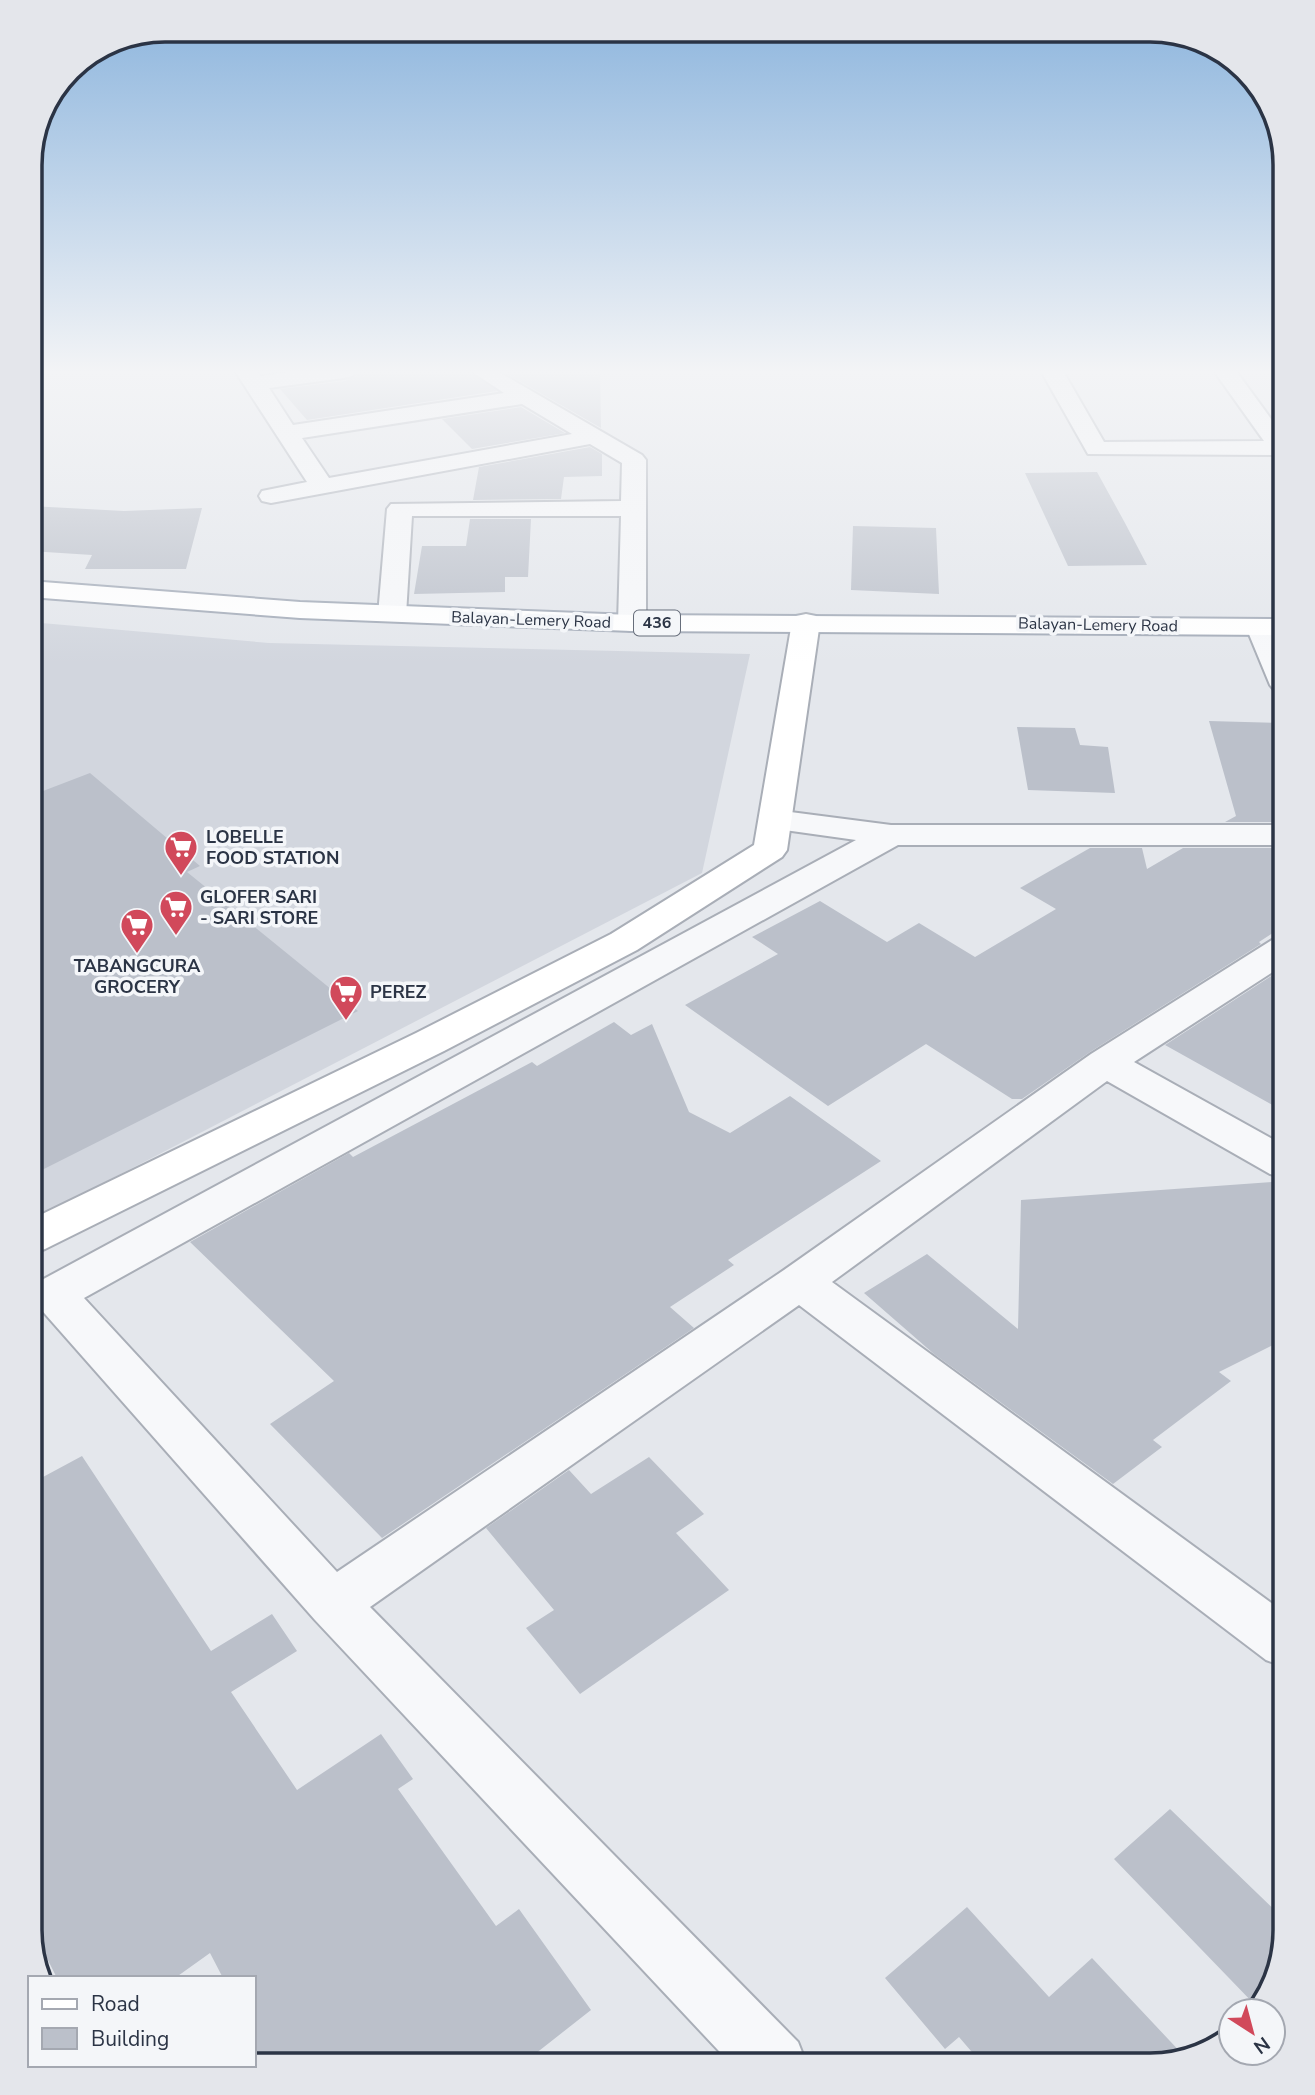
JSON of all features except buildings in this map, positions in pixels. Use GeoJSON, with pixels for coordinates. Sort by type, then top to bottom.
{"type":"FeatureCollection","features":[{"type":"Feature","properties":{"kind":"main road","name":"Balayan-Lemery Road"},"geometry":{"type":"LineString","coordinates":[[42,590],[392,615],[632,623],[1272,627]]}},
{"type":"Feature","properties":{"kind":"main road"},"geometry":{"type":"LineString","coordinates":[[42,1232],[430,1042],[624,942],[769,850],[806,622]]}},
{"type":"Feature","properties":{"kind":"street"},"geometry":{"type":"LineString","coordinates":[[311,469],[321,485]]}},
{"type":"Feature","properties":{"kind":"street"},"geometry":{"type":"LineString","coordinates":[[271,496],[413,469]]}},
{"type":"Feature","properties":{"kind":"street"},"geometry":{"type":"LineString","coordinates":[[632,623],[634,469]]}},
{"type":"Feature","properties":{"kind":"street"},"geometry":{"type":"LineString","coordinates":[[392,615],[400,509],[633,508]]}},
{"type":"Feature","properties":{"kind":"street"},"geometry":{"type":"LineString","coordinates":[[775,820],[891,835],[1273,835]]}},
{"type":"Feature","properties":{"kind":"street"},"geometry":{"type":"LineString","coordinates":[[763,2053],[333,1604],[54,1294],[891,835]]}},
{"type":"Feature","properties":{"kind":"street"},"geometry":{"type":"LineString","coordinates":[[333,1604],[800,1282],[1105,1063],[1273,956]]}},
{"type":"Feature","properties":{"kind":"street"},"geometry":{"type":"LineString","coordinates":[[1105,1063],[1273,1157]]}},
{"type":"Feature","properties":{"kind":"street"},"geometry":{"type":"LineString","coordinates":[[800,1282],[1273,1634]]}},
{"type":"Feature","properties":{"kind":"shaded area"},"geometry":{"type":"Polygon","coordinates":[[[42,623],[269,643],[750,654],[702,873],[42,1215],[42,623]]]}},
{"type":"Feature","properties":{"kind":"place","name":"LOBELLE FOOD STATION"},"geometry":{"type":"Point","coordinates":[181,877]}},
{"type":"Feature","properties":{"kind":"place","name":"GLOFER SARI - SARI STORE"},"geometry":{"type":"Point","coordinates":[176,937]}},
{"type":"Feature","properties":{"kind":"place","name":"TABANGCURA GROCERY"},"geometry":{"type":"Point","coordinates":[137,955]}},
{"type":"Feature","properties":{"kind":"place","name":"PEREZ"},"geometry":{"type":"Point","coordinates":[346,1022]}}]}
